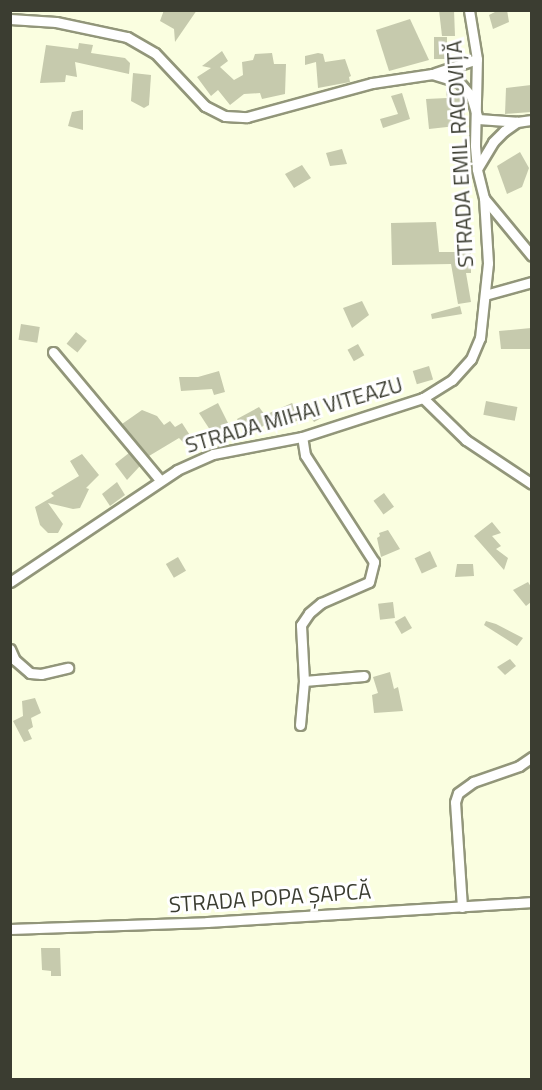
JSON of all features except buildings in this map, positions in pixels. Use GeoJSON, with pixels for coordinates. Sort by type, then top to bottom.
{"type":"FeatureCollection","features":[{"type":"Feature","properties":{"kind":"street","name":"STRADA EMIL RACOVIȚĂ"},"geometry":{"type":"LineString","coordinates":[[469,10],[477,59],[478,119],[475,145],[477,169],[484,198],[488,263],[484,295]]}},
{"type":"Feature","properties":{"kind":"street"},"geometry":{"type":"LineString","coordinates":[[10,19],[56,22],[127,37],[155,52],[205,106],[225,116],[247,117],[361,86],[432,74],[477,59]]}},
{"type":"Feature","properties":{"kind":"street"},"geometry":{"type":"LineString","coordinates":[[432,74],[459,82],[471,96],[478,119],[517,122],[531,120]]}},
{"type":"Feature","properties":{"kind":"street"},"geometry":{"type":"LineString","coordinates":[[477,169],[493,142],[517,122]]}},
{"type":"Feature","properties":{"kind":"street"},"geometry":{"type":"LineString","coordinates":[[484,198],[531,256]]}},
{"type":"Feature","properties":{"kind":"street"},"geometry":{"type":"LineString","coordinates":[[484,295],[531,282]]}},
{"type":"Feature","properties":{"kind":"street","name":"STRADA MIHAI VITEAZU"},"geometry":{"type":"LineString","coordinates":[[10,582],[160,480],[213,454],[302,437],[423,398],[452,381],[471,359],[480,338],[484,295]]}},
{"type":"Feature","properties":{"kind":"street"},"geometry":{"type":"LineString","coordinates":[[53,352],[160,480]]}},
{"type":"Feature","properties":{"kind":"street"},"geometry":{"type":"LineString","coordinates":[[423,398],[466,440],[531,484]]}},
{"type":"Feature","properties":{"kind":"street"},"geometry":{"type":"LineString","coordinates":[[300,725],[304,681],[300,641],[302,625],[321,603],[369,582],[374,562],[305,455],[302,437]]}},
{"type":"Feature","properties":{"kind":"street"},"geometry":{"type":"LineString","coordinates":[[10,649],[15,660],[30,672],[41,674],[69,668]]}},
{"type":"Feature","properties":{"kind":"street"},"geometry":{"type":"LineString","coordinates":[[304,681],[364,676]]}},
{"type":"Feature","properties":{"kind":"street"},"geometry":{"type":"LineString","coordinates":[[462,907],[455,802],[458,792],[473,782],[519,766],[531,757]]}},
{"type":"Feature","properties":{"kind":"street","name":"STRADA POPA ȘAPCĂ"},"geometry":{"type":"LineString","coordinates":[[10,929],[196,922],[531,902]]}}]}
